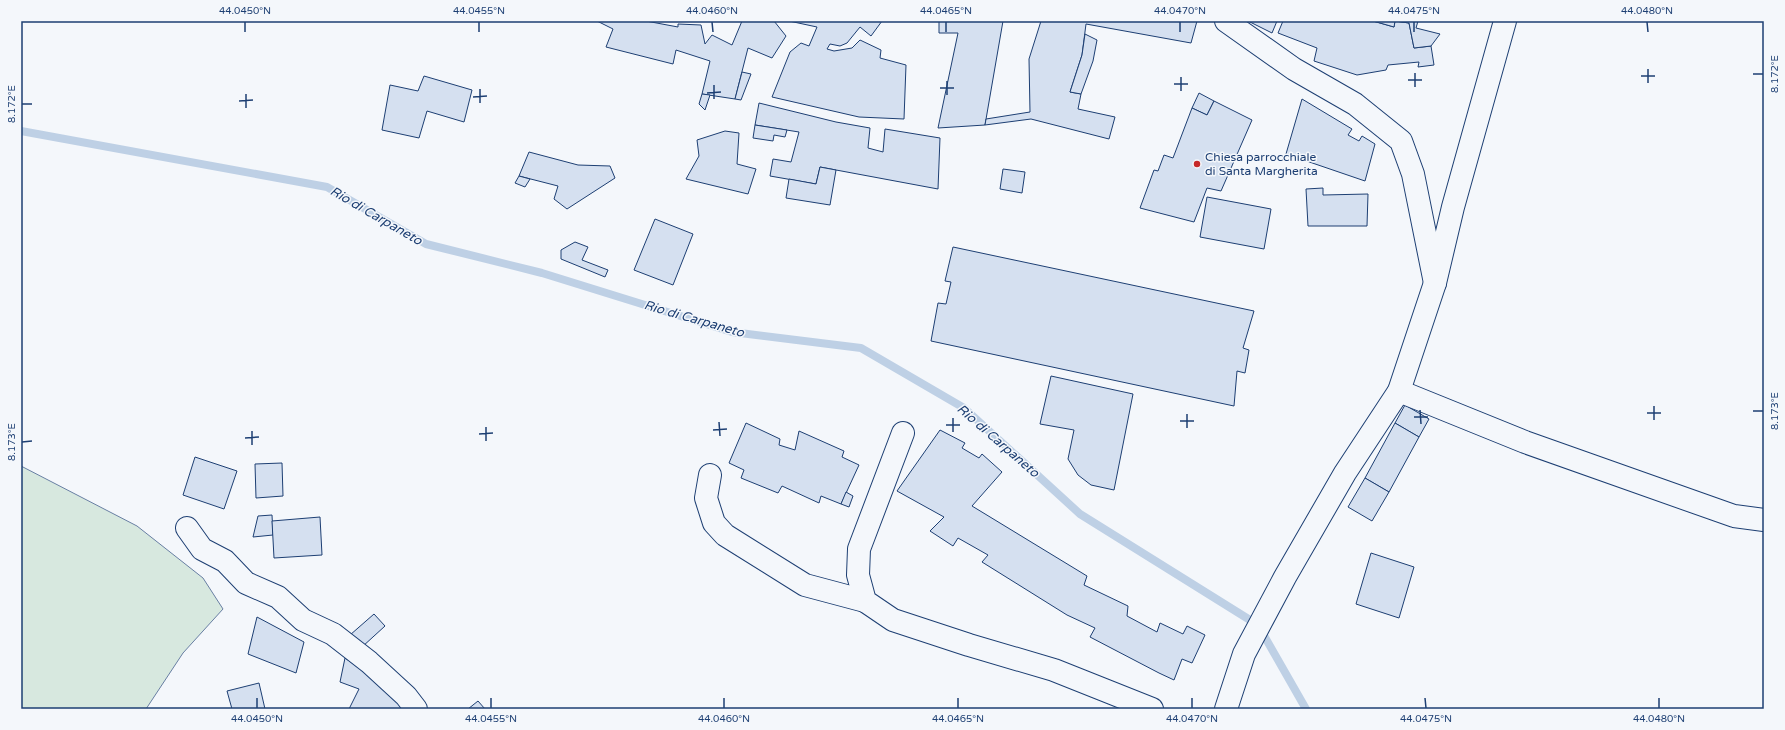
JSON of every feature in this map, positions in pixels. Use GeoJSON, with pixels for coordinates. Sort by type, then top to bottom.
{"type":"FeatureCollection","features":[{"type":"Feature","properties":{"kind":"street"},"geometry":{"type":"LineString","coordinates":[[1226,21],[1294,69],[1355,104],[1401,141],[1413,174],[1435,283]]}},
{"type":"Feature","properties":{"kind":"street"},"geometry":{"type":"LineString","coordinates":[[1226,709],[1244,654],[1285,577],[1345,474],[1399,391],[1435,283],[1453,207],[1505,21]]}},
{"type":"Feature","properties":{"kind":"street"},"geometry":{"type":"LineString","coordinates":[[1399,391],[1533,445],[1734,516],[1764,520]]}},
{"type":"Feature","properties":{"kind":"street"},"geometry":{"type":"LineString","coordinates":[[865,601],[858,575],[859,549],[903,433]]}},
{"type":"Feature","properties":{"kind":"street"},"geometry":{"type":"LineString","coordinates":[[710,475],[706,498],[714,523],[725,535],[806,585],[865,601],[894,620],[1054,670],[1152,709]]}},
{"type":"Feature","properties":{"kind":"street"},"geometry":{"type":"LineString","coordinates":[[187,528],[202,549],[225,561],[246,583],[278,597],[303,620],[333,634],[369,662],[406,696],[416,709]]}},
{"type":"Feature","properties":{"kind":"shaded area"},"geometry":{"type":"Polygon","coordinates":[[[21,466],[137,526],[203,578],[223,609],[183,653],[146,709],[21,709],[21,466]]]}},
{"type":"Feature","properties":{"kind":"building"},"geometry":{"type":"Polygon","coordinates":[[[597,21],[646,21],[678,27],[678,24],[701,25],[705,44],[712,35],[732,45],[742,21],[774,21],[786,36],[772,58],[748,48],[735,99],[702,94],[710,61],[676,50],[673,64],[606,47],[613,29],[597,21]]]}},
{"type":"Feature","properties":{"kind":"building"},"geometry":{"type":"Polygon","coordinates":[[[789,21],[882,21],[871,36],[860,27],[847,43],[840,46],[830,44],[827,49],[834,51],[852,48],[860,40],[881,50],[880,58],[906,65],[904,119],[859,117],[772,97],[790,52],[801,43],[809,46],[817,27],[789,21]]]}},
{"type":"Feature","properties":{"kind":"building"},"geometry":{"type":"Polygon","coordinates":[[[939,21],[1003,21],[985,125],[938,128],[958,33],[939,33],[939,21]]]}},
{"type":"Feature","properties":{"kind":"building"},"geometry":{"type":"Polygon","coordinates":[[[1041,21],[1197,21],[1191,43],[1086,24],[1082,55],[1070,92],[1081,94],[1078,109],[1115,117],[1109,139],[1031,119],[985,125],[986,119],[1030,112],[1029,59],[1041,21]]]}},
{"type":"Feature","properties":{"kind":"building"},"geometry":{"type":"Polygon","coordinates":[[[1248,21],[1277,21],[1272,33],[1248,21]]]}},
{"type":"Feature","properties":{"kind":"building"},"geometry":{"type":"Polygon","coordinates":[[[1283,21],[1373,21],[1394,27],[1395,21],[1409,23],[1414,48],[1431,46],[1434,65],[1418,67],[1419,62],[1388,65],[1386,70],[1357,75],[1314,61],[1317,48],[1278,33],[1283,21]]]}},
{"type":"Feature","properties":{"kind":"building"},"geometry":{"type":"Polygon","coordinates":[[[1373,21],[1395,21],[1394,27],[1373,21]]]}},
{"type":"Feature","properties":{"kind":"building"},"geometry":{"type":"Polygon","coordinates":[[[1395,21],[1418,21],[1416,28],[1440,34],[1431,46],[1414,48],[1409,23],[1395,21]]]}},
{"type":"Feature","properties":{"kind":"building"},"geometry":{"type":"Polygon","coordinates":[[[1085,34],[1097,40],[1093,61],[1081,94],[1070,92],[1082,55],[1085,34]]]}},
{"type":"Feature","properties":{"kind":"building"},"geometry":{"type":"Polygon","coordinates":[[[742,72],[751,74],[741,100],[735,99],[742,72]]]}},
{"type":"Feature","properties":{"kind":"building"},"geometry":{"type":"Polygon","coordinates":[[[424,76],[472,90],[464,122],[427,111],[419,138],[382,130],[390,85],[418,91],[424,76]]]}},
{"type":"Feature","properties":{"kind":"building"},"geometry":{"type":"Polygon","coordinates":[[[1199,93],[1214,101],[1207,115],[1192,108],[1199,93]]]}},
{"type":"Feature","properties":{"kind":"building"},"geometry":{"type":"Polygon","coordinates":[[[702,94],[710,95],[705,110],[699,104],[702,94]]]}},
{"type":"Feature","properties":{"kind":"building"},"geometry":{"type":"Polygon","coordinates":[[[1302,99],[1352,129],[1348,135],[1359,141],[1362,136],[1375,144],[1365,181],[1286,154],[1302,99]]]}},
{"type":"Feature","properties":{"kind":"building","name":"Chiesa parrocchiale di Santa Margherita"},"geometry":{"type":"Polygon","coordinates":[[[1214,101],[1252,120],[1221,191],[1207,188],[1194,222],[1140,208],[1154,170],[1158,171],[1164,155],[1173,158],[1192,108],[1207,115],[1214,101]]]}},
{"type":"Feature","properties":{"kind":"building"},"geometry":{"type":"Polygon","coordinates":[[[759,103],[836,122],[870,128],[868,148],[883,152],[885,129],[940,138],[938,189],[820,167],[816,184],[770,176],[773,159],[791,162],[799,132],[755,125],[759,103]]]}},
{"type":"Feature","properties":{"kind":"building"},"geometry":{"type":"Polygon","coordinates":[[[755,125],[787,130],[785,137],[774,135],[773,141],[753,138],[755,125]]]}},
{"type":"Feature","properties":{"kind":"building"},"geometry":{"type":"Polygon","coordinates":[[[725,131],[739,133],[737,164],[756,169],[748,194],[686,179],[699,156],[697,140],[725,131]]]}},
{"type":"Feature","properties":{"kind":"building"},"geometry":{"type":"Polygon","coordinates":[[[529,152],[578,165],[610,166],[615,178],[567,209],[554,199],[558,186],[519,176],[529,152]]]}},
{"type":"Feature","properties":{"kind":"building"},"geometry":{"type":"Polygon","coordinates":[[[820,167],[836,170],[830,205],[786,198],[789,179],[816,184],[820,167]]]}},
{"type":"Feature","properties":{"kind":"building"},"geometry":{"type":"Polygon","coordinates":[[[1003,169],[1025,172],[1022,193],[1000,189],[1003,169]]]}},
{"type":"Feature","properties":{"kind":"building"},"geometry":{"type":"Polygon","coordinates":[[[519,176],[530,179],[525,187],[515,183],[519,176]]]}},
{"type":"Feature","properties":{"kind":"building"},"geometry":{"type":"Polygon","coordinates":[[[1323,188],[1323,195],[1368,194],[1367,226],[1308,226],[1306,189],[1323,188]]]}},
{"type":"Feature","properties":{"kind":"building"},"geometry":{"type":"Polygon","coordinates":[[[1207,197],[1271,209],[1264,249],[1200,237],[1207,197]]]}},
{"type":"Feature","properties":{"kind":"building"},"geometry":{"type":"Polygon","coordinates":[[[655,219],[693,234],[673,285],[634,270],[655,219]]]}},
{"type":"Feature","properties":{"kind":"building"},"geometry":{"type":"Polygon","coordinates":[[[575,242],[588,247],[582,260],[608,270],[605,277],[561,259],[561,250],[575,242]]]}},
{"type":"Feature","properties":{"kind":"building"},"geometry":{"type":"Polygon","coordinates":[[[953,247],[1254,311],[1243,348],[1249,350],[1245,373],[1237,371],[1234,406],[931,341],[938,303],[946,304],[951,282],[945,281],[953,247]]]}},
{"type":"Feature","properties":{"kind":"building"},"geometry":{"type":"Polygon","coordinates":[[[1051,376],[1133,394],[1114,490],[1091,485],[1078,475],[1068,459],[1074,430],[1040,424],[1051,376]]]}},
{"type":"Feature","properties":{"kind":"building"},"geometry":{"type":"Polygon","coordinates":[[[1405,405],[1429,419],[1419,437],[1395,423],[1405,405]]]}},
{"type":"Feature","properties":{"kind":"building"},"geometry":{"type":"Polygon","coordinates":[[[746,423],[780,439],[779,445],[795,450],[799,431],[844,451],[842,457],[859,465],[841,504],[821,496],[819,503],[782,486],[778,493],[741,478],[744,470],[729,463],[746,423]]]}},
{"type":"Feature","properties":{"kind":"building"},"geometry":{"type":"Polygon","coordinates":[[[1395,423],[1419,437],[1389,492],[1365,478],[1395,423]]]}},
{"type":"Feature","properties":{"kind":"building"},"geometry":{"type":"Polygon","coordinates":[[[940,430],[965,443],[962,448],[979,458],[982,454],[1002,472],[972,506],[1087,576],[1084,585],[1128,606],[1127,616],[1157,632],[1160,623],[1183,634],[1187,626],[1205,635],[1192,663],[1182,659],[1174,680],[1159,673],[1090,637],[1095,628],[1067,615],[982,562],[988,555],[958,538],[953,546],[930,531],[944,517],[897,491],[940,430]]]}},
{"type":"Feature","properties":{"kind":"building"},"geometry":{"type":"Polygon","coordinates":[[[195,457],[237,471],[224,509],[183,495],[195,457]]]}},
{"type":"Feature","properties":{"kind":"building"},"geometry":{"type":"Polygon","coordinates":[[[282,463],[283,496],[256,498],[255,464],[282,463]]]}},
{"type":"Feature","properties":{"kind":"building"},"geometry":{"type":"Polygon","coordinates":[[[1365,478],[1389,492],[1372,521],[1348,507],[1365,478]]]}},
{"type":"Feature","properties":{"kind":"building"},"geometry":{"type":"Polygon","coordinates":[[[846,492],[853,496],[849,507],[841,504],[846,492]]]}},
{"type":"Feature","properties":{"kind":"building"},"geometry":{"type":"Polygon","coordinates":[[[272,515],[273,535],[253,537],[258,516],[272,515]]]}},
{"type":"Feature","properties":{"kind":"building"},"geometry":{"type":"Polygon","coordinates":[[[320,517],[322,555],[274,558],[272,521],[320,517]]]}},
{"type":"Feature","properties":{"kind":"building"},"geometry":{"type":"Polygon","coordinates":[[[1371,553],[1414,567],[1399,618],[1356,604],[1371,553]]]}},
{"type":"Feature","properties":{"kind":"building"},"geometry":{"type":"Polygon","coordinates":[[[374,614],[385,626],[362,647],[350,635],[374,614]]]}},
{"type":"Feature","properties":{"kind":"building"},"geometry":{"type":"Polygon","coordinates":[[[257,617],[304,642],[296,673],[248,654],[257,617]]]}},
{"type":"Feature","properties":{"kind":"building"},"geometry":{"type":"Polygon","coordinates":[[[345,658],[370,675],[404,709],[349,709],[359,689],[340,682],[345,658]]]}},
{"type":"Feature","properties":{"kind":"building"},"geometry":{"type":"Polygon","coordinates":[[[259,683],[265,709],[232,709],[227,691],[259,683]]]}},
{"type":"Feature","properties":{"kind":"building"},"geometry":{"type":"Polygon","coordinates":[[[478,701],[485,709],[468,709],[478,701]]]}},
{"type":"Feature","properties":{"kind":"waterway","name":"Rio di Carpaneto"},"geometry":{"type":"LineString","coordinates":[[21,131],[327,187],[426,244],[542,273],[732,332],[861,348],[964,408],[1080,514],[1258,625],[1306,709]]}},
{"type":"Feature","properties":{"kind":"place","name":"Chiesa parrocchiale di Santa Margherita"},"geometry":{"type":"Point","coordinates":[1197,164]}}]}
